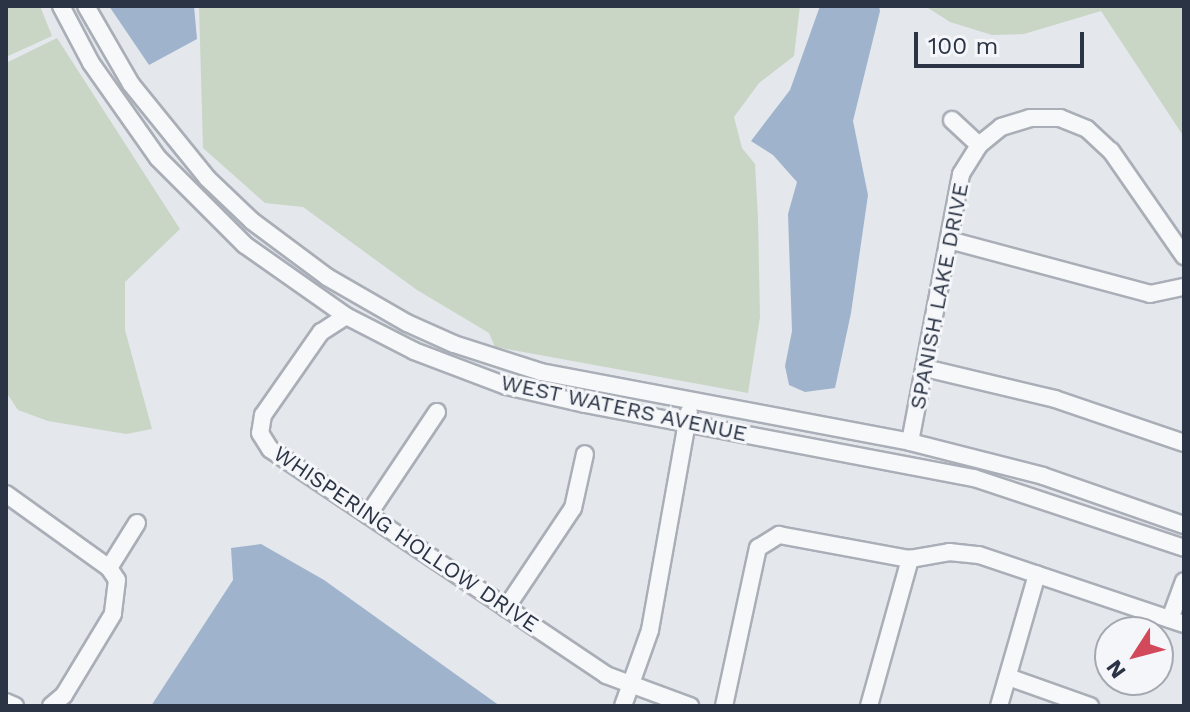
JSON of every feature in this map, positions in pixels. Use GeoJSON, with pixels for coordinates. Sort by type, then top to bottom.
{"type":"FeatureCollection","features":[{"type":"Feature","properties":{"kind":"street","name":"WEST WATERS AVENUE"},"geometry":{"type":"LineString","coordinates":[[61,6],[91,63],[158,158],[245,245],[346,316],[414,351],[506,386],[974,478],[1184,548]]}},
{"type":"Feature","properties":{"kind":"street","name":"WEST WATERS AVENUE"},"geometry":{"type":"LineString","coordinates":[[86,6],[131,84],[176,143],[252,221],[327,277],[407,323],[466,348],[541,372],[690,404],[910,442],[1043,476],[1184,525]]}},
{"type":"Feature","properties":{"kind":"street","name":"SPANISH LAKE DRIVE"},"geometry":{"type":"LineString","coordinates":[[910,442],[961,174],[979,145],[1001,127],[1030,118],[1060,118],[1087,129],[1111,151],[1184,256]]}},
{"type":"Feature","properties":{"kind":"street"},"geometry":{"type":"LineString","coordinates":[[952,120],[979,145]]}},
{"type":"Feature","properties":{"kind":"street"},"geometry":{"type":"LineString","coordinates":[[949,240],[1150,294],[1184,287]]}},
{"type":"Feature","properties":{"kind":"street","name":"WHISPERING HOLLOW DRIVE"},"geometry":{"type":"LineString","coordinates":[[346,316],[321,332],[263,415],[260,433],[270,449],[506,608],[632,688],[690,706]]}},
{"type":"Feature","properties":{"kind":"street"},"geometry":{"type":"LineString","coordinates":[[925,368],[1055,399],[1184,443]]}},
{"type":"Feature","properties":{"kind":"street"},"geometry":{"type":"LineString","coordinates":[[623,706],[632,688],[650,630],[690,404]]}},
{"type":"Feature","properties":{"kind":"street"},"geometry":{"type":"LineString","coordinates":[[368,515],[437,412]]}},
{"type":"Feature","properties":{"kind":"street"},"geometry":{"type":"LineString","coordinates":[[506,608],[573,508],[585,454]]}},
{"type":"Feature","properties":{"kind":"street"},"geometry":{"type":"LineString","coordinates":[[6,494],[109,568],[119,596],[113,614],[64,695],[51,706]]}},
{"type":"Feature","properties":{"kind":"street"},"geometry":{"type":"LineString","coordinates":[[109,568],[137,523]]}},
{"type":"Feature","properties":{"kind":"street"},"geometry":{"type":"LineString","coordinates":[[724,706],[758,548],[767,539],[779,535],[910,559],[949,552],[979,555],[1177,622],[1184,581]]}},
{"type":"Feature","properties":{"kind":"street"},"geometry":{"type":"LineString","coordinates":[[869,706],[910,559]]}},
{"type":"Feature","properties":{"kind":"street"},"geometry":{"type":"LineString","coordinates":[[999,706],[1037,574]]}},
{"type":"Feature","properties":{"kind":"street"},"geometry":{"type":"LineString","coordinates":[[1008,677],[1090,706]]}},
{"type":"Feature","properties":{"kind":"street"},"geometry":{"type":"LineString","coordinates":[[6,702],[15,706]]}},
{"type":"Feature","properties":{"kind":"green space"},"geometry":{"type":"Polygon","coordinates":[[[6,6],[40,6],[52,36],[6,57],[6,6]]]}},
{"type":"Feature","properties":{"kind":"green space"},"geometry":{"type":"Polygon","coordinates":[[[199,6],[800,6],[794,56],[759,83],[734,117],[742,148],[755,164],[758,218],[760,317],[748,393],[495,347],[489,333],[417,290],[303,207],[265,203],[203,148],[199,6]]]}},
{"type":"Feature","properties":{"kind":"green space"},"geometry":{"type":"Polygon","coordinates":[[[925,6],[1184,6],[1184,137],[1101,11],[1024,34],[992,35],[950,22],[925,6]]]}},
{"type":"Feature","properties":{"kind":"green space"},"geometry":{"type":"Polygon","coordinates":[[[57,38],[180,229],[125,282],[125,330],[152,429],[126,434],[48,421],[18,410],[6,392],[6,63],[57,38]]]}},
{"type":"Feature","properties":{"kind":"water"},"geometry":{"type":"Polygon","coordinates":[[[109,6],[194,6],[197,39],[149,65],[109,6]]]}},
{"type":"Feature","properties":{"kind":"water"},"geometry":{"type":"Polygon","coordinates":[[[820,6],[879,6],[880,11],[853,121],[868,195],[851,313],[835,388],[805,392],[789,385],[785,366],[792,331],[788,214],[797,182],[773,155],[751,141],[790,90],[820,6]]]}},
{"type":"Feature","properties":{"kind":"water"},"geometry":{"type":"Polygon","coordinates":[[[261,544],[324,580],[500,706],[151,706],[233,580],[231,548],[261,544]]]}}]}
